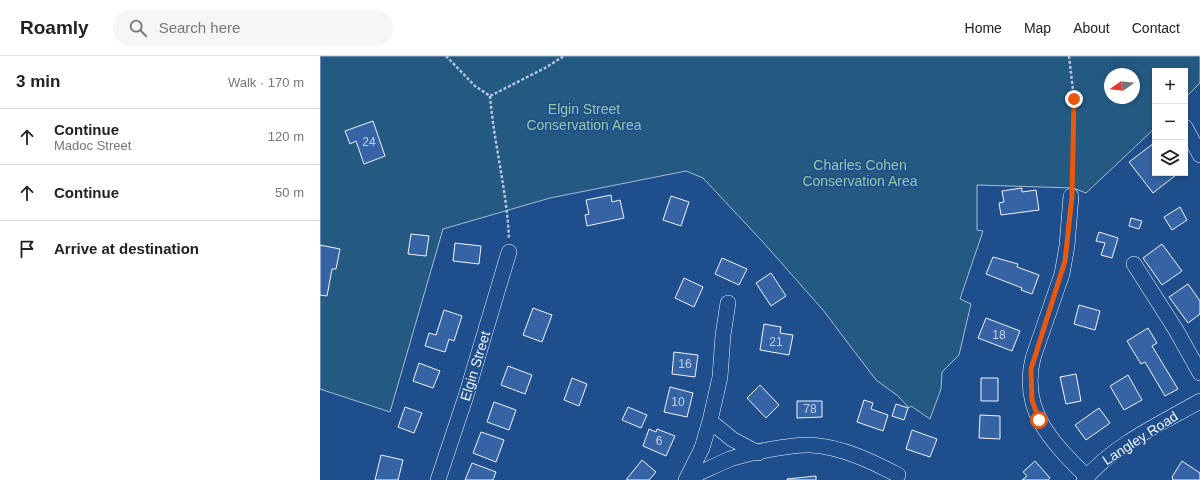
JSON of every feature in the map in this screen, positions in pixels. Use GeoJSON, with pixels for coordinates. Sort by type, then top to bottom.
{"type":"FeatureCollection","features":[{"type":"Feature","properties":{"kind":"street"},"geometry":{"type":"LineString","coordinates":[[1188,130],[1196,139],[1200,155]]}},
{"type":"Feature","properties":{"kind":"street"},"geometry":{"type":"LineString","coordinates":[[1072,196],[1067,246],[1062,274],[1034,358],[1031,369],[1030,389],[1035,409],[1044,429],[1056,445],[1086,478]]}},
{"type":"Feature","properties":{"kind":"street","name":"Elgin Street"},"geometry":{"type":"LineString","coordinates":[[438,480],[466,396],[509,252]]}},
{"type":"Feature","properties":{"kind":"street"},"geometry":{"type":"LineString","coordinates":[[1134,264],[1176,330],[1200,373]]}},
{"type":"Feature","properties":{"kind":"street"},"geometry":{"type":"LineString","coordinates":[[687,479],[702,448],[710,421],[720,377],[723,335],[728,303]]}},
{"type":"Feature","properties":{"kind":"street","name":"Langley Road"},"geometry":{"type":"LineString","coordinates":[[1086,478],[1121,448],[1200,400]]}},
{"type":"Feature","properties":{"kind":"street"},"geometry":{"type":"LineString","coordinates":[[710,421],[732,439],[758,453]]}},
{"type":"Feature","properties":{"kind":"street"},"geometry":{"type":"LineString","coordinates":[[687,479],[731,458],[788,446],[812,445],[869,459],[898,475]]}},
{"type":"Feature","properties":{"kind":"path"},"geometry":{"type":"LineString","coordinates":[[446,56],[475,86],[490,96]]}},
{"type":"Feature","properties":{"kind":"path"},"geometry":{"type":"LineString","coordinates":[[490,96],[545,68],[564,56]]}},
{"type":"Feature","properties":{"kind":"path"},"geometry":{"type":"LineString","coordinates":[[1069,56],[1074,99],[1072,196]]}},
{"type":"Feature","properties":{"kind":"path"},"geometry":{"type":"LineString","coordinates":[[490,96],[508,219],[509,252]]}},
{"type":"Feature","properties":{"kind":"green space"},"geometry":{"type":"Polygon","coordinates":[[[320,56],[1200,56],[1200,83],[1188,95],[1188,68],[1152,68],[1152,131],[1086,193],[1073,188],[977,185],[977,230],[983,231],[960,299],[971,304],[959,355],[942,372],[941,389],[930,419],[911,406],[909,408],[898,396],[876,380],[823,310],[762,241],[703,178],[686,171],[550,198],[443,229],[390,412],[320,389],[320,56]]]}},
{"type":"Feature","properties":{"kind":"building"},"geometry":{"type":"Polygon","coordinates":[[[373,121],[385,156],[364,164],[356,141],[350,144],[345,131],[373,121]]]}},
{"type":"Feature","properties":{"kind":"building"},"geometry":{"type":"Polygon","coordinates":[[[1152,145],[1152,176],[1175,176],[1153,193],[1129,162],[1152,145]]]}},
{"type":"Feature","properties":{"kind":"building"},"geometry":{"type":"Polygon","coordinates":[[[1022,188],[1022,192],[1036,190],[1039,210],[1001,215],[999,203],[1004,202],[1002,191],[1022,188]]]}},
{"type":"Feature","properties":{"kind":"building"},"geometry":{"type":"Polygon","coordinates":[[[611,195],[612,202],[620,200],[624,218],[587,226],[585,215],[589,214],[586,200],[611,195]]]}},
{"type":"Feature","properties":{"kind":"building"},"geometry":{"type":"Polygon","coordinates":[[[671,196],[689,202],[681,226],[663,220],[671,196]]]}},
{"type":"Feature","properties":{"kind":"building"},"geometry":{"type":"Polygon","coordinates":[[[1180,207],[1187,220],[1172,230],[1164,217],[1180,207]]]}},
{"type":"Feature","properties":{"kind":"building"},"geometry":{"type":"Polygon","coordinates":[[[1131,218],[1142,221],[1139,229],[1129,226],[1131,218]]]}},
{"type":"Feature","properties":{"kind":"building"},"geometry":{"type":"Polygon","coordinates":[[[1099,232],[1118,238],[1112,258],[1101,255],[1105,243],[1096,241],[1099,232]]]}},
{"type":"Feature","properties":{"kind":"building"},"geometry":{"type":"Polygon","coordinates":[[[411,234],[429,236],[426,256],[408,254],[411,234]]]}},
{"type":"Feature","properties":{"kind":"building"},"geometry":{"type":"Polygon","coordinates":[[[455,243],[481,246],[479,264],[453,261],[455,243]]]}},
{"type":"Feature","properties":{"kind":"building"},"geometry":{"type":"Polygon","coordinates":[[[1162,244],[1182,271],[1162,285],[1143,258],[1162,244]]]}},
{"type":"Feature","properties":{"kind":"building"},"geometry":{"type":"Polygon","coordinates":[[[320,245],[340,249],[336,269],[332,269],[327,296],[320,295],[320,245]]]}},
{"type":"Feature","properties":{"kind":"building"},"geometry":{"type":"Polygon","coordinates":[[[993,257],[1018,264],[1017,267],[1039,275],[1032,294],[1021,290],[1022,288],[986,274],[993,257]]]}},
{"type":"Feature","properties":{"kind":"building"},"geometry":{"type":"Polygon","coordinates":[[[722,258],[747,269],[739,285],[715,274],[722,258]]]}},
{"type":"Feature","properties":{"kind":"building"},"geometry":{"type":"Polygon","coordinates":[[[771,273],[786,296],[771,306],[756,283],[771,273]]]}},
{"type":"Feature","properties":{"kind":"building"},"geometry":{"type":"Polygon","coordinates":[[[684,278],[703,287],[694,307],[675,298],[684,278]]]}},
{"type":"Feature","properties":{"kind":"building"},"geometry":{"type":"Polygon","coordinates":[[[1188,284],[1200,301],[1200,314],[1188,323],[1169,297],[1188,284]]]}},
{"type":"Feature","properties":{"kind":"building"},"geometry":{"type":"Polygon","coordinates":[[[1079,305],[1100,311],[1095,330],[1074,324],[1079,305]]]}},
{"type":"Feature","properties":{"kind":"building"},"geometry":{"type":"Polygon","coordinates":[[[533,308],[552,315],[542,342],[523,335],[533,308]]]}},
{"type":"Feature","properties":{"kind":"building"},"geometry":{"type":"Polygon","coordinates":[[[444,310],[462,316],[454,341],[449,339],[445,352],[425,346],[429,333],[436,335],[444,310]]]}},
{"type":"Feature","properties":{"kind":"building"},"geometry":{"type":"Polygon","coordinates":[[[986,318],[1020,331],[1012,351],[978,338],[986,318]]]}},
{"type":"Feature","properties":{"kind":"building"},"geometry":{"type":"Polygon","coordinates":[[[764,324],[781,327],[780,333],[793,335],[789,355],[760,350],[764,324]]]}},
{"type":"Feature","properties":{"kind":"building"},"geometry":{"type":"Polygon","coordinates":[[[1148,328],[1157,343],[1152,346],[1178,389],[1165,396],[1145,362],[1141,364],[1127,341],[1148,328]]]}},
{"type":"Feature","properties":{"kind":"building"},"geometry":{"type":"Polygon","coordinates":[[[674,352],[698,355],[695,377],[672,374],[674,352]]]}},
{"type":"Feature","properties":{"kind":"building"},"geometry":{"type":"Polygon","coordinates":[[[419,363],[440,371],[433,388],[413,381],[419,363]]]}},
{"type":"Feature","properties":{"kind":"building"},"geometry":{"type":"Polygon","coordinates":[[[508,366],[532,375],[525,394],[501,385],[508,366]]]}},
{"type":"Feature","properties":{"kind":"building"},"geometry":{"type":"Polygon","coordinates":[[[1076,374],[1081,401],[1066,404],[1060,377],[1076,374]]]}},
{"type":"Feature","properties":{"kind":"building"},"geometry":{"type":"Polygon","coordinates":[[[1128,375],[1142,400],[1124,410],[1110,386],[1128,375]]]}},
{"type":"Feature","properties":{"kind":"building"},"geometry":{"type":"Polygon","coordinates":[[[572,378],[587,384],[579,406],[564,400],[572,378]]]}},
{"type":"Feature","properties":{"kind":"building"},"geometry":{"type":"Polygon","coordinates":[[[981,378],[998,378],[998,401],[981,401],[981,378]]]}},
{"type":"Feature","properties":{"kind":"building"},"geometry":{"type":"Polygon","coordinates":[[[760,385],[779,405],[766,418],[747,398],[760,385]]]}},
{"type":"Feature","properties":{"kind":"building"},"geometry":{"type":"Polygon","coordinates":[[[670,387],[693,393],[687,417],[664,412],[670,387]]]}},
{"type":"Feature","properties":{"kind":"building"},"geometry":{"type":"Polygon","coordinates":[[[864,400],[873,403],[871,409],[888,415],[883,431],[857,422],[864,400]]]}},
{"type":"Feature","properties":{"kind":"building"},"geometry":{"type":"Polygon","coordinates":[[[797,401],[822,401],[822,417],[797,418],[797,401]]]}},
{"type":"Feature","properties":{"kind":"building"},"geometry":{"type":"Polygon","coordinates":[[[494,402],[516,410],[509,430],[487,422],[494,402]]]}},
{"type":"Feature","properties":{"kind":"building"},"geometry":{"type":"Polygon","coordinates":[[[896,404],[908,408],[904,420],[892,416],[896,404]]]}},
{"type":"Feature","properties":{"kind":"building"},"geometry":{"type":"Polygon","coordinates":[[[405,407],[422,413],[414,433],[398,427],[405,407]]]}},
{"type":"Feature","properties":{"kind":"building"},"geometry":{"type":"Polygon","coordinates":[[[628,407],[647,415],[641,428],[622,420],[628,407]]]}},
{"type":"Feature","properties":{"kind":"building"},"geometry":{"type":"Polygon","coordinates":[[[1099,408],[1110,423],[1086,440],[1075,425],[1099,408]]]}},
{"type":"Feature","properties":{"kind":"building"},"geometry":{"type":"Polygon","coordinates":[[[980,415],[1000,416],[1000,439],[979,438],[980,415]]]}},
{"type":"Feature","properties":{"kind":"building"},"geometry":{"type":"Polygon","coordinates":[[[649,429],[656,432],[657,429],[675,436],[666,456],[643,446],[649,429]]]}},
{"type":"Feature","properties":{"kind":"building"},"geometry":{"type":"Polygon","coordinates":[[[912,430],[937,439],[930,457],[906,449],[912,430]]]}},
{"type":"Feature","properties":{"kind":"building"},"geometry":{"type":"Polygon","coordinates":[[[481,432],[504,440],[496,462],[473,453],[481,432]]]}},
{"type":"Feature","properties":{"kind":"building"},"geometry":{"type":"Polygon","coordinates":[[[381,455],[403,460],[398,480],[375,480],[381,455]]]}},
{"type":"Feature","properties":{"kind":"building"},"geometry":{"type":"Polygon","coordinates":[[[642,460],[656,472],[649,480],[626,480],[642,460]]]}},
{"type":"Feature","properties":{"kind":"building"},"geometry":{"type":"Polygon","coordinates":[[[1035,461],[1050,478],[1048,480],[1022,480],[1027,476],[1023,472],[1035,461]]]}},
{"type":"Feature","properties":{"kind":"building"},"geometry":{"type":"Polygon","coordinates":[[[1182,461],[1200,473],[1200,480],[1173,480],[1172,477],[1182,461]]]}},
{"type":"Feature","properties":{"kind":"building"},"geometry":{"type":"Polygon","coordinates":[[[472,463],[496,472],[493,480],[465,480],[472,463]]]}},
{"type":"Feature","properties":{"kind":"building"},"geometry":{"type":"Polygon","coordinates":[[[816,476],[816,480],[787,480],[787,479],[816,476]]]}},
{"type":"Feature","properties":{"kind":"route"},"geometry":{"type":"LineString","coordinates":[[1039,420],[1030,389],[1031,369],[1036,349],[1062,274],[1065,261],[1072,196],[1074,99]]}},
{"type":"Feature","properties":{"kind":"park label","name":"Elgin Street Conservation Area"},"geometry":{"type":"Point","coordinates":[584,118]}},
{"type":"Feature","properties":{"kind":"park label","name":"Charles Cohen Conservation Area"},"geometry":{"type":"Point","coordinates":[860,174]}}]}
